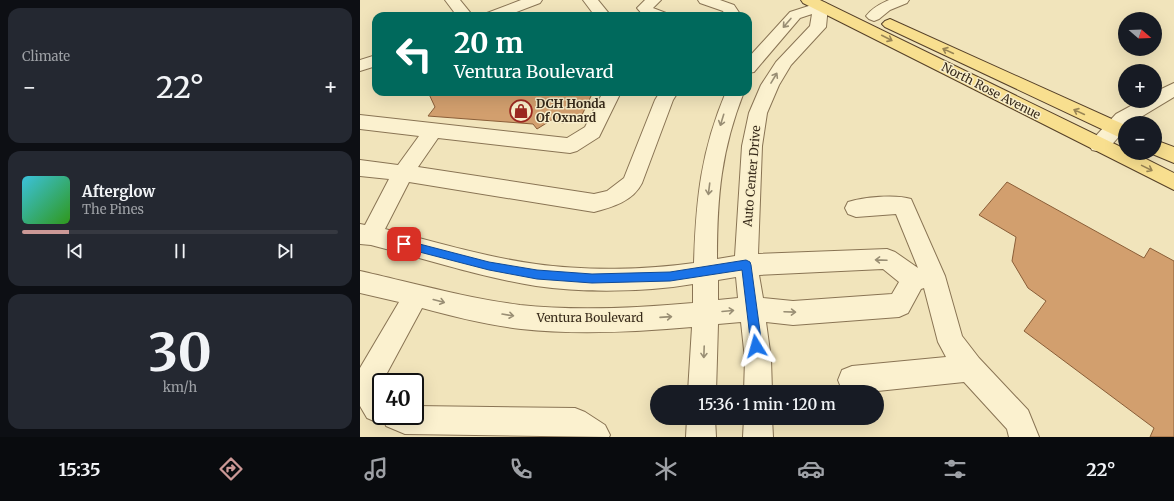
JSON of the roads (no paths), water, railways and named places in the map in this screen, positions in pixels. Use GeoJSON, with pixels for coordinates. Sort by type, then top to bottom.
{"type":"FeatureCollection","features":[{"type":"Feature","properties":{"kind":"main road","name":"North Rose Avenue"},"geometry":{"type":"LineString","coordinates":[[819,2],[1174,182]]}},
{"type":"Feature","properties":{"kind":"main road","name":"North Rose Avenue"},"geometry":{"type":"LineString","coordinates":[[867,13],[1118,130]]}},
{"type":"Feature","properties":{"kind":"main road"},"geometry":{"type":"LineString","coordinates":[[1162,150],[1174,156]]}},
{"type":"Feature","properties":{"kind":"street"},"geometry":{"type":"LineString","coordinates":[[452,0],[462,12]]}},
{"type":"Feature","properties":{"kind":"street"},"geometry":{"type":"LineString","coordinates":[[503,12],[535,0]]}},
{"type":"Feature","properties":{"kind":"street"},"geometry":{"type":"LineString","coordinates":[[590,0],[600,12]]}},
{"type":"Feature","properties":{"kind":"street"},"geometry":{"type":"LineString","coordinates":[[648,12],[644,8],[654,0]]}},
{"type":"Feature","properties":{"kind":"street"},"geometry":{"type":"LineString","coordinates":[[705,0],[729,8],[731,12]]}},
{"type":"Feature","properties":{"kind":"street"},"geometry":{"type":"LineString","coordinates":[[867,13],[902,0]]}},
{"type":"Feature","properties":{"kind":"street"},"geometry":{"type":"LineString","coordinates":[[752,63],[795,15],[819,2]]}},
{"type":"Feature","properties":{"kind":"street","name":"Auto Center Drive"},"geometry":{"type":"LineString","coordinates":[[758,385],[758,359],[746,265],[749,180],[752,146],[758,113],[770,85],[784,62],[818,27],[819,2]]}},
{"type":"Feature","properties":{"kind":"street"},"geometry":{"type":"LineString","coordinates":[[360,66],[372,62]]}},
{"type":"Feature","properties":{"kind":"street"},"geometry":{"type":"LineString","coordinates":[[1162,96],[1174,89]]}},
{"type":"Feature","properties":{"kind":"street"},"geometry":{"type":"LineString","coordinates":[[360,122],[570,146],[592,132],[610,96]]}},
{"type":"Feature","properties":{"kind":"street"},"geometry":{"type":"LineString","coordinates":[[360,168],[403,173],[594,203],[613,198],[632,183],[666,96]]}},
{"type":"Feature","properties":{"kind":"street"},"geometry":{"type":"LineString","coordinates":[[702,385],[708,192],[714,150],[724,115],[733,96]]}},
{"type":"Feature","properties":{"kind":"street"},"geometry":{"type":"LineString","coordinates":[[1128,116],[1142,108]]}},
{"type":"Feature","properties":{"kind":"street"},"geometry":{"type":"LineString","coordinates":[[432,131],[403,173],[366,235],[489,266],[537,275],[592,279],[670,277],[746,265],[887,259],[924,277]]}},
{"type":"Feature","properties":{"kind":"street"},"geometry":{"type":"LineString","coordinates":[[1099,145],[1118,132]]}},
{"type":"Feature","properties":{"kind":"street"},"geometry":{"type":"LineString","coordinates":[[856,208],[903,205],[924,277],[951,342],[968,368],[1018,420],[1024,437]]}},
{"type":"Feature","properties":{"kind":"street","name":"Ventura Boulevard"},"geometry":{"type":"LineString","coordinates":[[360,282],[470,309],[529,317],[575,320],[666,317],[751,309],[793,313],[899,305],[924,277]]}},
{"type":"Feature","properties":{"kind":"street"},"geometry":{"type":"LineString","coordinates":[[372,401],[362,390],[416,295]]}},
{"type":"Feature","properties":{"kind":"street"},"geometry":{"type":"LineString","coordinates":[[852,380],[968,368]]}},
{"type":"Feature","properties":{"kind":"street"},"geometry":{"type":"LineString","coordinates":[[424,420],[575,422],[595,435],[594,437]]}},
{"type":"Feature","properties":{"kind":"street"},"geometry":{"type":"LineString","coordinates":[[701,425],[701,437]]}},
{"type":"Feature","properties":{"kind":"street"},"geometry":{"type":"LineString","coordinates":[[758,425],[758,437]]}},
{"type":"Feature","properties":{"kind":"place","name":"DCH Honda Of Oxnard"},"geometry":{"type":"Point","coordinates":[521,111]}}]}
